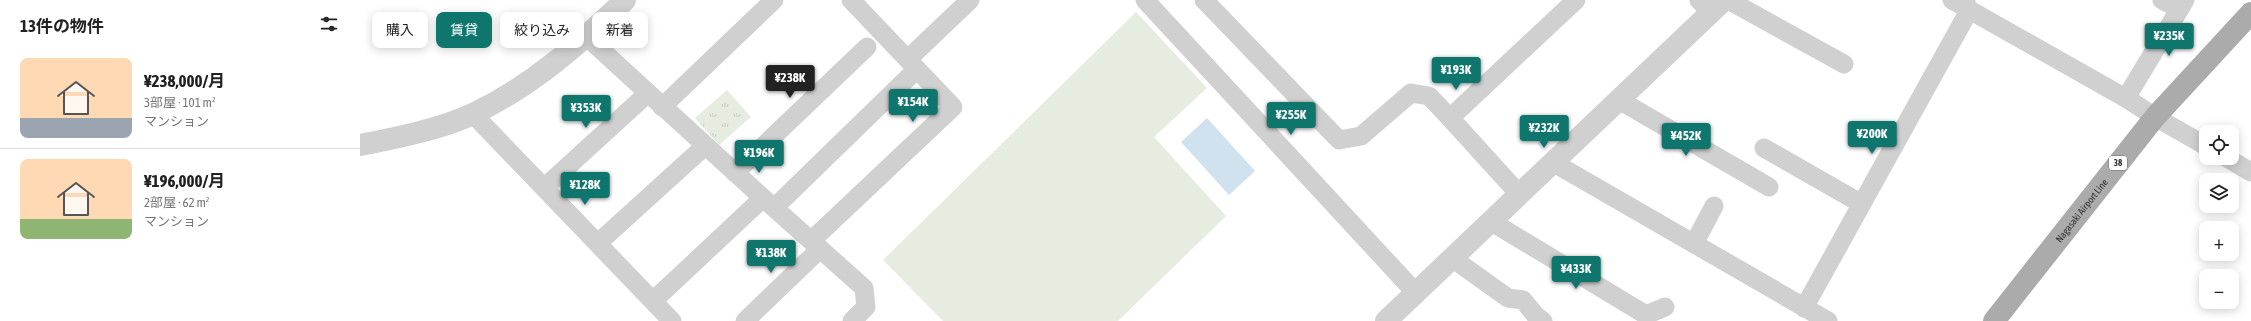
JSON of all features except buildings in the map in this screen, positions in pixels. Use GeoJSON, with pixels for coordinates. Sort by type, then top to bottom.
{"type":"FeatureCollection","features":[{"type":"Feature","properties":{"kind":"main road","name":"Nagasaki Airport Line"},"geometry":{"type":"LineString","coordinates":[[1994,321],[2155,117],[2251,13]]}},
{"type":"Feature","properties":{"kind":"street"},"geometry":{"type":"LineString","coordinates":[[360,145],[410,135],[473,114],[534,80],[587,37],[626,0]]}},
{"type":"Feature","properties":{"kind":"street"},"geometry":{"type":"LineString","coordinates":[[662,107],[774,0]]}},
{"type":"Feature","properties":{"kind":"street"},"geometry":{"type":"LineString","coordinates":[[744,321],[815,245],[953,107],[851,0]]}},
{"type":"Feature","properties":{"kind":"street"},"geometry":{"type":"LineString","coordinates":[[653,301],[768,203],[912,64],[970,0]]}},
{"type":"Feature","properties":{"kind":"street"},"geometry":{"type":"LineString","coordinates":[[1145,0],[1415,292]]}},
{"type":"Feature","properties":{"kind":"street"},"geometry":{"type":"LineString","coordinates":[[1204,0],[1339,140],[1361,136],[1411,93],[1429,96],[1520,195]]}},
{"type":"Feature","properties":{"kind":"street"},"geometry":{"type":"LineString","coordinates":[[1450,118],[1576,0]]}},
{"type":"Feature","properties":{"kind":"street"},"geometry":{"type":"LineString","coordinates":[[2126,98],[2183,4],[2162,0]]}},
{"type":"Feature","properties":{"kind":"street"},"geometry":{"type":"LineString","coordinates":[[1386,321],[1415,292],[1554,163],[1715,3],[1844,64]]}},
{"type":"Feature","properties":{"kind":"street"},"geometry":{"type":"LineString","coordinates":[[1961,3],[2199,142]]}},
{"type":"Feature","properties":{"kind":"street"},"geometry":{"type":"LineString","coordinates":[[1804,308],[1966,16],[1961,3]]}},
{"type":"Feature","properties":{"kind":"street"},"geometry":{"type":"LineString","coordinates":[[587,37],[647,94],[864,288],[866,308],[852,321]]}},
{"type":"Feature","properties":{"kind":"street"},"geometry":{"type":"LineString","coordinates":[[735,172],[867,47]]}},
{"type":"Feature","properties":{"kind":"street"},"geometry":{"type":"LineString","coordinates":[[545,187],[647,94]]}},
{"type":"Feature","properties":{"kind":"street"},"geometry":{"type":"LineString","coordinates":[[1619,100],[1769,187]]}},
{"type":"Feature","properties":{"kind":"street"},"geometry":{"type":"LineString","coordinates":[[473,114],[545,187],[672,321]]}},
{"type":"Feature","properties":{"kind":"street"},"geometry":{"type":"LineString","coordinates":[[598,243],[705,146]]}},
{"type":"Feature","properties":{"kind":"street"},"geometry":{"type":"LineString","coordinates":[[1764,148],[1862,204]]}},
{"type":"Feature","properties":{"kind":"street"},"geometry":{"type":"LineString","coordinates":[[1554,163],[1828,321]]}},
{"type":"Feature","properties":{"kind":"street"},"geometry":{"type":"LineString","coordinates":[[2239,165],[2251,172]]}},
{"type":"Feature","properties":{"kind":"street"},"geometry":{"type":"LineString","coordinates":[[1694,244],[1714,206]]}},
{"type":"Feature","properties":{"kind":"street"},"geometry":{"type":"LineString","coordinates":[[1492,222],[1646,315],[1665,307]]}},
{"type":"Feature","properties":{"kind":"street"},"geometry":{"type":"LineString","coordinates":[[1452,258],[1508,298],[1523,300],[1536,316],[1543,321]]}},
{"type":"Feature","properties":{"kind":"green space"},"geometry":{"type":"Polygon","coordinates":[[[1136,12],[1207,88],[1154,137],[1226,216],[1118,321],[943,321],[883,260],[1136,12]]]}},
{"type":"Feature","properties":{"kind":"green space"},"geometry":{"type":"Polygon","coordinates":[[[727,90],[751,117],[719,145],[695,118],[727,90]]]}},
{"type":"Feature","properties":{"kind":"water"},"geometry":{"type":"Polygon","coordinates":[[[1207,118],[1255,171],[1229,195],[1181,142],[1207,118]]]}}]}
